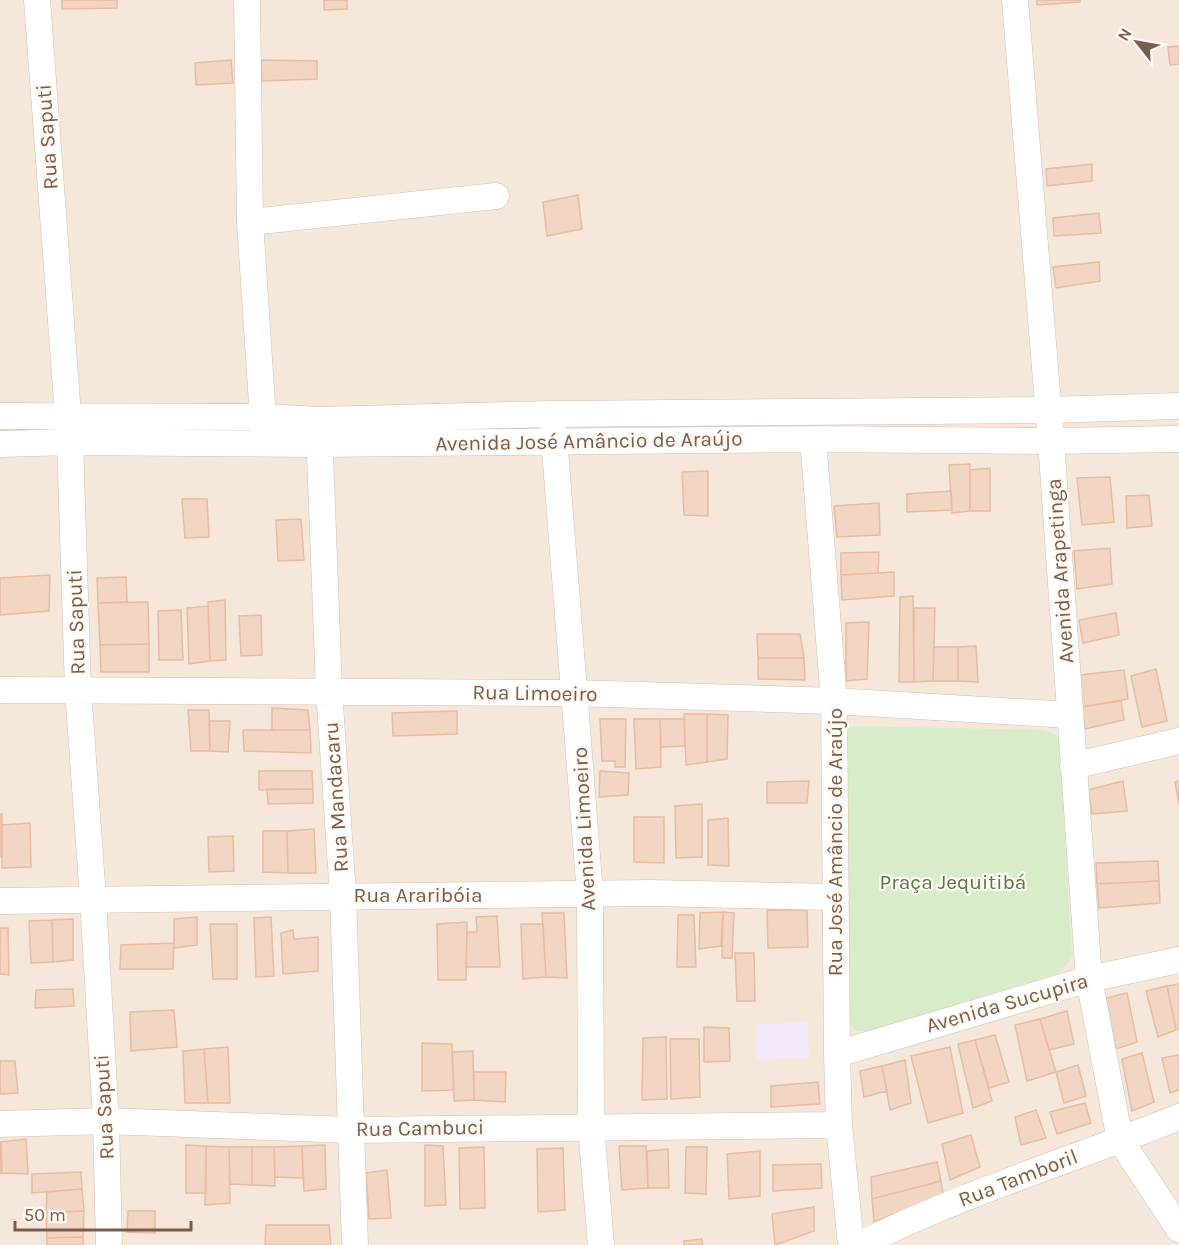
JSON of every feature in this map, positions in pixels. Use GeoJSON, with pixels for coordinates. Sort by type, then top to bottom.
{"type":"FeatureCollection","features":[{"type":"Feature","properties":{"kind":"street","name":"Rua Saputi"},"geometry":{"type":"LineString","coordinates":[[37,0],[70,442],[78,689],[106,1121],[109,1245]]}},
{"type":"Feature","properties":{"kind":"street"},"geometry":{"type":"LineString","coordinates":[[0,416],[68,417],[264,430],[250,222],[247,0]]}},
{"type":"Feature","properties":{"kind":"street","name":"Avenida Arapetinga"},"geometry":{"type":"LineString","coordinates":[[1015,0],[1049,410],[1089,979],[1120,1140]]}},
{"type":"Feature","properties":{"kind":"street"},"geometry":{"type":"LineString","coordinates":[[250,222],[496,196]]}},
{"type":"Feature","properties":{"kind":"street"},"geometry":{"type":"LineString","coordinates":[[319,432],[552,414],[1049,410],[1179,406]]}},
{"type":"Feature","properties":{"kind":"street","name":"Avenida Limoeiro"},"geometry":{"type":"LineString","coordinates":[[552,414],[590,894],[591,1126],[601,1245]]}},
{"type":"Feature","properties":{"kind":"street","name":"Avenida José Amâncio de Araújo"},"geometry":{"type":"LineString","coordinates":[[0,444],[264,430],[555,441],[1179,439]]}},
{"type":"Feature","properties":{"kind":"street","name":"Rua Mandacaru"},"geometry":{"type":"LineString","coordinates":[[319,432],[328,690],[343,896],[355,1245]]}},
{"type":"Feature","properties":{"kind":"street","name":"Rua José Amâncio de Araújo"},"geometry":{"type":"LineString","coordinates":[[813,439],[834,701],[839,1125],[851,1245]]}},
{"type":"Feature","properties":{"kind":"street","name":"Rua Limoeiro"},"geometry":{"type":"LineString","coordinates":[[0,690],[575,693],[834,701],[1070,716]]}},
{"type":"Feature","properties":{"kind":"street"},"geometry":{"type":"LineString","coordinates":[[1073,766],[1179,741]]}},
{"type":"Feature","properties":{"kind":"street","name":"Rua Araribóia"},"geometry":{"type":"LineString","coordinates":[[0,901],[590,894],[836,897]]}},
{"type":"Feature","properties":{"kind":"street","name":"Avenida Sucupira"},"geometry":{"type":"LineString","coordinates":[[837,1054],[1089,979],[1179,960]]}},
{"type":"Feature","properties":{"kind":"street","name":"Rua Tamboril"},"geometry":{"type":"LineString","coordinates":[[859,1245],[992,1185],[1179,1117]]}},
{"type":"Feature","properties":{"kind":"street","name":"Rua Cambuci"},"geometry":{"type":"LineString","coordinates":[[0,1124],[106,1121],[350,1130],[839,1125]]}},
{"type":"Feature","properties":{"kind":"street"},"geometry":{"type":"LineString","coordinates":[[1120,1140],[1179,1229]]}},
{"type":"Feature","properties":{"kind":"shaded area"},"geometry":{"type":"Polygon","coordinates":[[[0,0],[1179,0],[1179,1245],[0,1245],[0,0]]]}},
{"type":"Feature","properties":{"kind":"shaded area"},"geometry":{"type":"Polygon","coordinates":[[[808,1022],[809,1058],[756,1059],[757,1024],[808,1022]]]}},
{"type":"Feature","properties":{"kind":"green space","name":"Praça Jequitibá"},"geometry":{"type":"Polygon","coordinates":[[[859,726],[1043,730],[1055,734],[1059,742],[1072,956],[1062,969],[1053,975],[868,1031],[857,1031],[848,1024],[840,734],[849,728],[859,726]]]}},
{"type":"Feature","properties":{"kind":"building"},"geometry":{"type":"Polygon","coordinates":[[[62,0],[117,0],[117,8],[62,9],[62,0]]]}},
{"type":"Feature","properties":{"kind":"building"},"geometry":{"type":"Polygon","coordinates":[[[324,0],[347,0],[347,9],[324,10],[324,0]]]}},
{"type":"Feature","properties":{"kind":"building"},"geometry":{"type":"Polygon","coordinates":[[[1037,0],[1080,0],[1080,2],[1037,5],[1037,0]]]}},
{"type":"Feature","properties":{"kind":"building"},"geometry":{"type":"Polygon","coordinates":[[[1179,46],[1179,64],[1170,65],[1168,47],[1179,46]]]}},
{"type":"Feature","properties":{"kind":"building"},"geometry":{"type":"Polygon","coordinates":[[[231,60],[233,83],[196,85],[195,63],[231,60]]]}},
{"type":"Feature","properties":{"kind":"building"},"geometry":{"type":"Polygon","coordinates":[[[261,60],[317,61],[317,79],[262,81],[261,60]]]}},
{"type":"Feature","properties":{"kind":"building"},"geometry":{"type":"Polygon","coordinates":[[[1092,164],[1092,181],[1047,186],[1046,169],[1092,164]]]}},
{"type":"Feature","properties":{"kind":"building"},"geometry":{"type":"Polygon","coordinates":[[[578,195],[582,229],[547,236],[543,202],[578,195]]]}},
{"type":"Feature","properties":{"kind":"building"},"geometry":{"type":"Polygon","coordinates":[[[1099,213],[1101,233],[1054,236],[1053,218],[1099,213]]]}},
{"type":"Feature","properties":{"kind":"building"},"geometry":{"type":"Polygon","coordinates":[[[1099,262],[1100,281],[1056,288],[1053,267],[1099,262]]]}},
{"type":"Feature","properties":{"kind":"building"},"geometry":{"type":"Polygon","coordinates":[[[970,464],[970,511],[952,513],[949,465],[970,464]]]}},
{"type":"Feature","properties":{"kind":"building"},"geometry":{"type":"Polygon","coordinates":[[[990,468],[990,511],[970,511],[970,470],[990,468]]]}},
{"type":"Feature","properties":{"kind":"building"},"geometry":{"type":"Polygon","coordinates":[[[708,471],[708,516],[684,515],[682,472],[708,471]]]}},
{"type":"Feature","properties":{"kind":"building"},"geometry":{"type":"Polygon","coordinates":[[[1110,477],[1114,522],[1082,525],[1077,478],[1110,477]]]}},
{"type":"Feature","properties":{"kind":"building"},"geometry":{"type":"Polygon","coordinates":[[[951,491],[952,510],[907,512],[907,494],[951,491]]]}},
{"type":"Feature","properties":{"kind":"building"},"geometry":{"type":"Polygon","coordinates":[[[1149,495],[1152,526],[1127,528],[1126,496],[1149,495]]]}},
{"type":"Feature","properties":{"kind":"building"},"geometry":{"type":"Polygon","coordinates":[[[182,499],[207,499],[209,537],[185,538],[182,499]]]}},
{"type":"Feature","properties":{"kind":"building"},"geometry":{"type":"Polygon","coordinates":[[[879,503],[880,535],[837,537],[834,506],[879,503]]]}},
{"type":"Feature","properties":{"kind":"building"},"geometry":{"type":"Polygon","coordinates":[[[301,519],[304,560],[278,561],[276,520],[301,519]]]}},
{"type":"Feature","properties":{"kind":"building"},"geometry":{"type":"Polygon","coordinates":[[[1110,548],[1112,584],[1077,589],[1074,551],[1110,548]]]}},
{"type":"Feature","properties":{"kind":"building"},"geometry":{"type":"Polygon","coordinates":[[[879,552],[878,573],[841,575],[841,553],[879,552]]]}},
{"type":"Feature","properties":{"kind":"building"},"geometry":{"type":"Polygon","coordinates":[[[894,572],[894,596],[842,600],[841,575],[894,572]]]}},
{"type":"Feature","properties":{"kind":"building"},"geometry":{"type":"Polygon","coordinates":[[[50,575],[49,611],[0,615],[0,578],[50,575]]]}},
{"type":"Feature","properties":{"kind":"building"},"geometry":{"type":"Polygon","coordinates":[[[126,577],[127,602],[98,603],[97,578],[126,577]]]}},
{"type":"Feature","properties":{"kind":"building"},"geometry":{"type":"Polygon","coordinates":[[[913,596],[914,682],[899,682],[900,597],[913,596]]]}},
{"type":"Feature","properties":{"kind":"building"},"geometry":{"type":"Polygon","coordinates":[[[225,600],[226,660],[210,661],[208,602],[225,600]]]}},
{"type":"Feature","properties":{"kind":"building"},"geometry":{"type":"Polygon","coordinates":[[[148,602],[149,644],[100,645],[98,603],[148,602]]]}},
{"type":"Feature","properties":{"kind":"building"},"geometry":{"type":"Polygon","coordinates":[[[208,606],[210,661],[189,664],[187,608],[208,606]]]}},
{"type":"Feature","properties":{"kind":"building"},"geometry":{"type":"Polygon","coordinates":[[[914,608],[935,608],[933,681],[914,682],[914,608]]]}},
{"type":"Feature","properties":{"kind":"building"},"geometry":{"type":"Polygon","coordinates":[[[181,610],[183,660],[159,660],[158,611],[181,610]]]}},
{"type":"Feature","properties":{"kind":"building"},"geometry":{"type":"Polygon","coordinates":[[[1116,613],[1119,635],[1083,643],[1079,620],[1116,613]]]}},
{"type":"Feature","properties":{"kind":"building"},"geometry":{"type":"Polygon","coordinates":[[[261,615],[262,655],[241,656],[239,616],[261,615]]]}},
{"type":"Feature","properties":{"kind":"building"},"geometry":{"type":"Polygon","coordinates":[[[869,622],[867,679],[846,681],[846,623],[869,622]]]}},
{"type":"Feature","properties":{"kind":"building"},"geometry":{"type":"Polygon","coordinates":[[[757,634],[800,634],[804,658],[758,658],[757,634]]]}},
{"type":"Feature","properties":{"kind":"building"},"geometry":{"type":"Polygon","coordinates":[[[149,644],[149,672],[101,672],[100,645],[149,644]]]}},
{"type":"Feature","properties":{"kind":"building"},"geometry":{"type":"Polygon","coordinates":[[[976,646],[978,682],[958,681],[958,647],[976,646]]]}},
{"type":"Feature","properties":{"kind":"building"},"geometry":{"type":"Polygon","coordinates":[[[934,647],[958,647],[958,681],[933,681],[934,647]]]}},
{"type":"Feature","properties":{"kind":"building"},"geometry":{"type":"Polygon","coordinates":[[[758,658],[804,658],[805,680],[758,679],[758,658]]]}},
{"type":"Feature","properties":{"kind":"building"},"geometry":{"type":"Polygon","coordinates":[[[1156,669],[1167,721],[1142,727],[1131,676],[1156,669]]]}},
{"type":"Feature","properties":{"kind":"building"},"geometry":{"type":"Polygon","coordinates":[[[1124,670],[1128,699],[1081,707],[1080,675],[1124,670]]]}},
{"type":"Feature","properties":{"kind":"building"},"geometry":{"type":"Polygon","coordinates":[[[1121,701],[1124,720],[1085,729],[1081,707],[1121,701]]]}},
{"type":"Feature","properties":{"kind":"building"},"geometry":{"type":"Polygon","coordinates":[[[272,708],[308,710],[310,730],[272,730],[272,708]]]}},
{"type":"Feature","properties":{"kind":"building"},"geometry":{"type":"Polygon","coordinates":[[[188,710],[209,710],[210,751],[191,751],[188,710]]]}},
{"type":"Feature","properties":{"kind":"building"},"geometry":{"type":"Polygon","coordinates":[[[457,711],[457,734],[393,736],[392,713],[457,711]]]}},
{"type":"Feature","properties":{"kind":"building"},"geometry":{"type":"Polygon","coordinates":[[[684,714],[707,714],[707,762],[686,765],[684,714]]]}},
{"type":"Feature","properties":{"kind":"building"},"geometry":{"type":"Polygon","coordinates":[[[707,714],[728,715],[727,759],[707,762],[707,714]]]}},
{"type":"Feature","properties":{"kind":"building"},"geometry":{"type":"Polygon","coordinates":[[[600,719],[626,719],[625,767],[615,767],[615,761],[602,761],[600,719]]]}},
{"type":"Feature","properties":{"kind":"building"},"geometry":{"type":"Polygon","coordinates":[[[634,719],[660,719],[661,767],[636,769],[634,719]]]}},
{"type":"Feature","properties":{"kind":"building"},"geometry":{"type":"Polygon","coordinates":[[[660,719],[684,719],[685,746],[661,747],[660,719]]]}},
{"type":"Feature","properties":{"kind":"building"},"geometry":{"type":"Polygon","coordinates":[[[209,721],[230,721],[228,752],[210,751],[209,721]]]}},
{"type":"Feature","properties":{"kind":"building"},"geometry":{"type":"Polygon","coordinates":[[[243,730],[310,730],[311,753],[244,751],[243,730]]]}},
{"type":"Feature","properties":{"kind":"building"},"geometry":{"type":"Polygon","coordinates":[[[259,771],[312,771],[313,789],[259,790],[259,771]]]}},
{"type":"Feature","properties":{"kind":"building"},"geometry":{"type":"Polygon","coordinates":[[[600,771],[629,773],[628,795],[599,797],[600,771]]]}},
{"type":"Feature","properties":{"kind":"building"},"geometry":{"type":"Polygon","coordinates":[[[809,781],[807,803],[767,803],[767,782],[809,781]]]}},
{"type":"Feature","properties":{"kind":"building"},"geometry":{"type":"Polygon","coordinates":[[[1123,781],[1127,811],[1092,814],[1088,790],[1123,781]]]}},
{"type":"Feature","properties":{"kind":"building"},"geometry":{"type":"Polygon","coordinates":[[[1179,781],[1179,805],[1175,782],[1179,781]]]}},
{"type":"Feature","properties":{"kind":"building"},"geometry":{"type":"Polygon","coordinates":[[[267,789],[313,789],[313,803],[268,804],[267,789]]]}},
{"type":"Feature","properties":{"kind":"building"},"geometry":{"type":"Polygon","coordinates":[[[702,804],[702,857],[676,858],[675,806],[702,804]]]}},
{"type":"Feature","properties":{"kind":"building"},"geometry":{"type":"Polygon","coordinates":[[[0,814],[2,814],[2,856],[0,856],[0,814]]]}},
{"type":"Feature","properties":{"kind":"building"},"geometry":{"type":"Polygon","coordinates":[[[634,817],[664,817],[664,863],[634,862],[634,817]]]}},
{"type":"Feature","properties":{"kind":"building"},"geometry":{"type":"Polygon","coordinates":[[[728,818],[729,866],[708,865],[708,820],[728,818]]]}},
{"type":"Feature","properties":{"kind":"building"},"geometry":{"type":"Polygon","coordinates":[[[30,823],[31,867],[2,868],[2,825],[30,823]]]}},
{"type":"Feature","properties":{"kind":"building"},"geometry":{"type":"Polygon","coordinates":[[[314,829],[316,873],[288,873],[287,831],[314,829]]]}},
{"type":"Feature","properties":{"kind":"building"},"geometry":{"type":"Polygon","coordinates":[[[263,831],[287,831],[288,873],[263,872],[263,831]]]}},
{"type":"Feature","properties":{"kind":"building"},"geometry":{"type":"Polygon","coordinates":[[[233,836],[234,871],[209,872],[208,837],[233,836]]]}},
{"type":"Feature","properties":{"kind":"building"},"geometry":{"type":"Polygon","coordinates":[[[1158,861],[1159,881],[1097,884],[1096,863],[1158,861]]]}},
{"type":"Feature","properties":{"kind":"building"},"geometry":{"type":"Polygon","coordinates":[[[1159,881],[1160,903],[1099,908],[1097,884],[1159,881]]]}},
{"type":"Feature","properties":{"kind":"building"},"geometry":{"type":"Polygon","coordinates":[[[767,910],[807,910],[808,947],[768,948],[767,910]]]}},
{"type":"Feature","properties":{"kind":"building"},"geometry":{"type":"Polygon","coordinates":[[[723,912],[721,946],[699,949],[700,913],[723,912]]]}},
{"type":"Feature","properties":{"kind":"building"},"geometry":{"type":"Polygon","coordinates":[[[723,912],[734,913],[732,958],[722,958],[723,912]]]}},
{"type":"Feature","properties":{"kind":"building"},"geometry":{"type":"Polygon","coordinates":[[[542,913],[564,913],[567,978],[546,977],[542,913]]]}},
{"type":"Feature","properties":{"kind":"building"},"geometry":{"type":"Polygon","coordinates":[[[678,915],[694,915],[696,967],[677,967],[678,915]]]}},
{"type":"Feature","properties":{"kind":"building"},"geometry":{"type":"Polygon","coordinates":[[[497,916],[500,967],[466,967],[467,932],[477,932],[476,917],[497,916]]]}},
{"type":"Feature","properties":{"kind":"building"},"geometry":{"type":"Polygon","coordinates":[[[197,917],[197,945],[174,948],[174,919],[197,917]]]}},
{"type":"Feature","properties":{"kind":"building"},"geometry":{"type":"Polygon","coordinates":[[[271,917],[274,976],[256,977],[254,918],[271,917]]]}},
{"type":"Feature","properties":{"kind":"building"},"geometry":{"type":"Polygon","coordinates":[[[73,919],[73,960],[53,962],[52,920],[73,919]]]}},
{"type":"Feature","properties":{"kind":"building"},"geometry":{"type":"Polygon","coordinates":[[[52,920],[53,962],[31,963],[29,921],[52,920]]]}},
{"type":"Feature","properties":{"kind":"building"},"geometry":{"type":"Polygon","coordinates":[[[467,922],[466,980],[438,980],[437,924],[467,922]]]}},
{"type":"Feature","properties":{"kind":"building"},"geometry":{"type":"Polygon","coordinates":[[[210,924],[237,924],[237,979],[213,979],[210,924]]]}},
{"type":"Feature","properties":{"kind":"building"},"geometry":{"type":"Polygon","coordinates":[[[521,924],[543,924],[546,977],[523,979],[521,924]]]}},
{"type":"Feature","properties":{"kind":"building"},"geometry":{"type":"Polygon","coordinates":[[[0,928],[8,928],[9,975],[0,974],[0,928]]]}},
{"type":"Feature","properties":{"kind":"building"},"geometry":{"type":"Polygon","coordinates":[[[293,930],[294,939],[318,937],[318,971],[283,974],[281,933],[293,930]]]}},
{"type":"Feature","properties":{"kind":"building"},"geometry":{"type":"Polygon","coordinates":[[[174,943],[173,969],[120,969],[121,945],[174,943]]]}},
{"type":"Feature","properties":{"kind":"building"},"geometry":{"type":"Polygon","coordinates":[[[735,953],[754,953],[755,1001],[737,1001],[735,953]]]}},
{"type":"Feature","properties":{"kind":"building"},"geometry":{"type":"Polygon","coordinates":[[[1179,984],[1179,1029],[1176,1030],[1167,986],[1179,984]]]}},
{"type":"Feature","properties":{"kind":"building"},"geometry":{"type":"Polygon","coordinates":[[[1167,986],[1176,1030],[1158,1037],[1146,991],[1167,986]]]}},
{"type":"Feature","properties":{"kind":"building"},"geometry":{"type":"Polygon","coordinates":[[[73,989],[74,1006],[35,1008],[36,990],[73,989]]]}},
{"type":"Feature","properties":{"kind":"building"},"geometry":{"type":"Polygon","coordinates":[[[1127,993],[1137,1042],[1116,1049],[1103,999],[1127,993]]]}},
{"type":"Feature","properties":{"kind":"building"},"geometry":{"type":"Polygon","coordinates":[[[174,1010],[177,1047],[131,1051],[130,1012],[174,1010]]]}},
{"type":"Feature","properties":{"kind":"building"},"geometry":{"type":"Polygon","coordinates":[[[1067,1011],[1074,1044],[1049,1050],[1040,1019],[1067,1011]]]}},
{"type":"Feature","properties":{"kind":"building"},"geometry":{"type":"Polygon","coordinates":[[[1040,1019],[1056,1072],[1027,1081],[1015,1025],[1040,1019]]]}},
{"type":"Feature","properties":{"kind":"building"},"geometry":{"type":"Polygon","coordinates":[[[704,1027],[729,1028],[730,1061],[704,1062],[704,1027]]]}},
{"type":"Feature","properties":{"kind":"building"},"geometry":{"type":"Polygon","coordinates":[[[995,1035],[1009,1082],[989,1088],[975,1040],[995,1035]]]}},
{"type":"Feature","properties":{"kind":"building"},"geometry":{"type":"Polygon","coordinates":[[[666,1037],[667,1099],[642,1100],[643,1038],[666,1037]]]}},
{"type":"Feature","properties":{"kind":"building"},"geometry":{"type":"Polygon","coordinates":[[[670,1039],[699,1039],[700,1097],[671,1099],[670,1039]]]}},
{"type":"Feature","properties":{"kind":"building"},"geometry":{"type":"Polygon","coordinates":[[[975,1040],[992,1101],[973,1108],[958,1044],[975,1040]]]}},
{"type":"Feature","properties":{"kind":"building"},"geometry":{"type":"Polygon","coordinates":[[[422,1043],[452,1044],[454,1090],[422,1091],[422,1043]]]}},
{"type":"Feature","properties":{"kind":"building"},"geometry":{"type":"Polygon","coordinates":[[[228,1047],[230,1103],[208,1103],[204,1049],[228,1047]]]}},
{"type":"Feature","properties":{"kind":"building"},"geometry":{"type":"Polygon","coordinates":[[[950,1047],[963,1113],[928,1123],[911,1056],[950,1047]]]}},
{"type":"Feature","properties":{"kind":"building"},"geometry":{"type":"Polygon","coordinates":[[[204,1049],[208,1103],[185,1103],[183,1051],[204,1049]]]}},
{"type":"Feature","properties":{"kind":"building"},"geometry":{"type":"Polygon","coordinates":[[[473,1051],[474,1100],[454,1101],[452,1052],[473,1051]]]}},
{"type":"Feature","properties":{"kind":"building"},"geometry":{"type":"Polygon","coordinates":[[[1142,1053],[1154,1102],[1132,1111],[1122,1059],[1142,1053]]]}},
{"type":"Feature","properties":{"kind":"building"},"geometry":{"type":"Polygon","coordinates":[[[1179,1055],[1179,1090],[1170,1093],[1162,1058],[1179,1055]]]}},
{"type":"Feature","properties":{"kind":"building"},"geometry":{"type":"Polygon","coordinates":[[[905,1060],[911,1103],[890,1110],[882,1066],[905,1060]]]}},
{"type":"Feature","properties":{"kind":"building"},"geometry":{"type":"Polygon","coordinates":[[[0,1061],[15,1061],[18,1093],[0,1094],[0,1061]]]}},
{"type":"Feature","properties":{"kind":"building"},"geometry":{"type":"Polygon","coordinates":[[[1078,1065],[1086,1096],[1064,1103],[1056,1072],[1078,1065]]]}},
{"type":"Feature","properties":{"kind":"building"},"geometry":{"type":"Polygon","coordinates":[[[882,1066],[887,1091],[864,1097],[860,1071],[882,1066]]]}},
{"type":"Feature","properties":{"kind":"building"},"geometry":{"type":"Polygon","coordinates":[[[474,1072],[506,1072],[505,1102],[474,1100],[474,1072]]]}},
{"type":"Feature","properties":{"kind":"building"},"geometry":{"type":"Polygon","coordinates":[[[818,1082],[820,1104],[771,1107],[771,1086],[818,1082]]]}},
{"type":"Feature","properties":{"kind":"building"},"geometry":{"type":"Polygon","coordinates":[[[1085,1103],[1091,1123],[1057,1134],[1050,1112],[1085,1103]]]}},
{"type":"Feature","properties":{"kind":"building"},"geometry":{"type":"Polygon","coordinates":[[[1036,1110],[1046,1138],[1021,1145],[1015,1117],[1036,1110]]]}},
{"type":"Feature","properties":{"kind":"building"},"geometry":{"type":"Polygon","coordinates":[[[971,1135],[980,1167],[950,1180],[942,1144],[971,1135]]]}},
{"type":"Feature","properties":{"kind":"building"},"geometry":{"type":"Polygon","coordinates":[[[26,1139],[28,1174],[2,1173],[1,1142],[26,1139]]]}},
{"type":"Feature","properties":{"kind":"building"},"geometry":{"type":"Polygon","coordinates":[[[0,1142],[2,1173],[0,1174],[0,1142]]]}},
{"type":"Feature","properties":{"kind":"building"},"geometry":{"type":"Polygon","coordinates":[[[186,1145],[206,1146],[206,1193],[186,1193],[186,1145]]]}},
{"type":"Feature","properties":{"kind":"building"},"geometry":{"type":"Polygon","coordinates":[[[325,1145],[326,1189],[304,1191],[302,1146],[325,1145]]]}},
{"type":"Feature","properties":{"kind":"building"},"geometry":{"type":"Polygon","coordinates":[[[425,1145],[443,1146],[446,1205],[425,1206],[425,1145]]]}},
{"type":"Feature","properties":{"kind":"building"},"geometry":{"type":"Polygon","coordinates":[[[206,1146],[229,1147],[230,1203],[205,1205],[206,1146]]]}},
{"type":"Feature","properties":{"kind":"building"},"geometry":{"type":"Polygon","coordinates":[[[302,1146],[303,1178],[275,1177],[274,1147],[302,1146]]]}},
{"type":"Feature","properties":{"kind":"building"},"geometry":{"type":"Polygon","coordinates":[[[619,1146],[646,1146],[648,1188],[622,1190],[619,1146]]]}},
{"type":"Feature","properties":{"kind":"building"},"geometry":{"type":"Polygon","coordinates":[[[229,1147],[252,1147],[252,1185],[230,1184],[229,1147]]]}},
{"type":"Feature","properties":{"kind":"building"},"geometry":{"type":"Polygon","coordinates":[[[252,1147],[274,1147],[275,1186],[252,1185],[252,1147]]]}},
{"type":"Feature","properties":{"kind":"building"},"geometry":{"type":"Polygon","coordinates":[[[484,1147],[485,1208],[460,1209],[459,1148],[484,1147]]]}},
{"type":"Feature","properties":{"kind":"building"},"geometry":{"type":"Polygon","coordinates":[[[686,1147],[707,1147],[706,1194],[685,1193],[686,1147]]]}},
{"type":"Feature","properties":{"kind":"building"},"geometry":{"type":"Polygon","coordinates":[[[563,1148],[565,1210],[538,1212],[537,1149],[563,1148]]]}},
{"type":"Feature","properties":{"kind":"building"},"geometry":{"type":"Polygon","coordinates":[[[668,1149],[669,1188],[648,1188],[647,1151],[668,1149]]]}},
{"type":"Feature","properties":{"kind":"building"},"geometry":{"type":"Polygon","coordinates":[[[760,1151],[760,1196],[729,1199],[727,1154],[760,1151]]]}},
{"type":"Feature","properties":{"kind":"building"},"geometry":{"type":"Polygon","coordinates":[[[937,1162],[941,1181],[872,1199],[871,1177],[937,1162]]]}},
{"type":"Feature","properties":{"kind":"building"},"geometry":{"type":"Polygon","coordinates":[[[821,1164],[822,1188],[773,1191],[773,1165],[821,1164]]]}},
{"type":"Feature","properties":{"kind":"building"},"geometry":{"type":"Polygon","coordinates":[[[387,1170],[391,1218],[369,1219],[366,1173],[387,1170]]]}},
{"type":"Feature","properties":{"kind":"building"},"geometry":{"type":"Polygon","coordinates":[[[81,1172],[82,1189],[32,1193],[32,1174],[81,1172]]]}},
{"type":"Feature","properties":{"kind":"building"},"geometry":{"type":"Polygon","coordinates":[[[941,1181],[943,1195],[874,1222],[872,1199],[941,1181]]]}},
{"type":"Feature","properties":{"kind":"building"},"geometry":{"type":"Polygon","coordinates":[[[82,1189],[84,1211],[46,1213],[47,1192],[82,1189]]]}},
{"type":"Feature","properties":{"kind":"building"},"geometry":{"type":"Polygon","coordinates":[[[814,1207],[814,1231],[775,1245],[772,1214],[814,1207]]]}},
{"type":"Feature","properties":{"kind":"building"},"geometry":{"type":"Polygon","coordinates":[[[84,1211],[83,1237],[47,1238],[46,1213],[84,1211]]]}},
{"type":"Feature","properties":{"kind":"building"},"geometry":{"type":"Polygon","coordinates":[[[128,1211],[155,1211],[155,1233],[127,1232],[128,1211]]]}},
{"type":"Feature","properties":{"kind":"building"},"geometry":{"type":"Polygon","coordinates":[[[266,1225],[329,1225],[331,1245],[265,1245],[266,1225]]]}},
{"type":"Feature","properties":{"kind":"building"},"geometry":{"type":"Polygon","coordinates":[[[83,1237],[83,1245],[47,1245],[47,1238],[83,1237]]]}},
{"type":"Feature","properties":{"kind":"building"},"geometry":{"type":"Polygon","coordinates":[[[702,1239],[702,1245],[684,1245],[684,1241],[702,1239]]]}}]}
